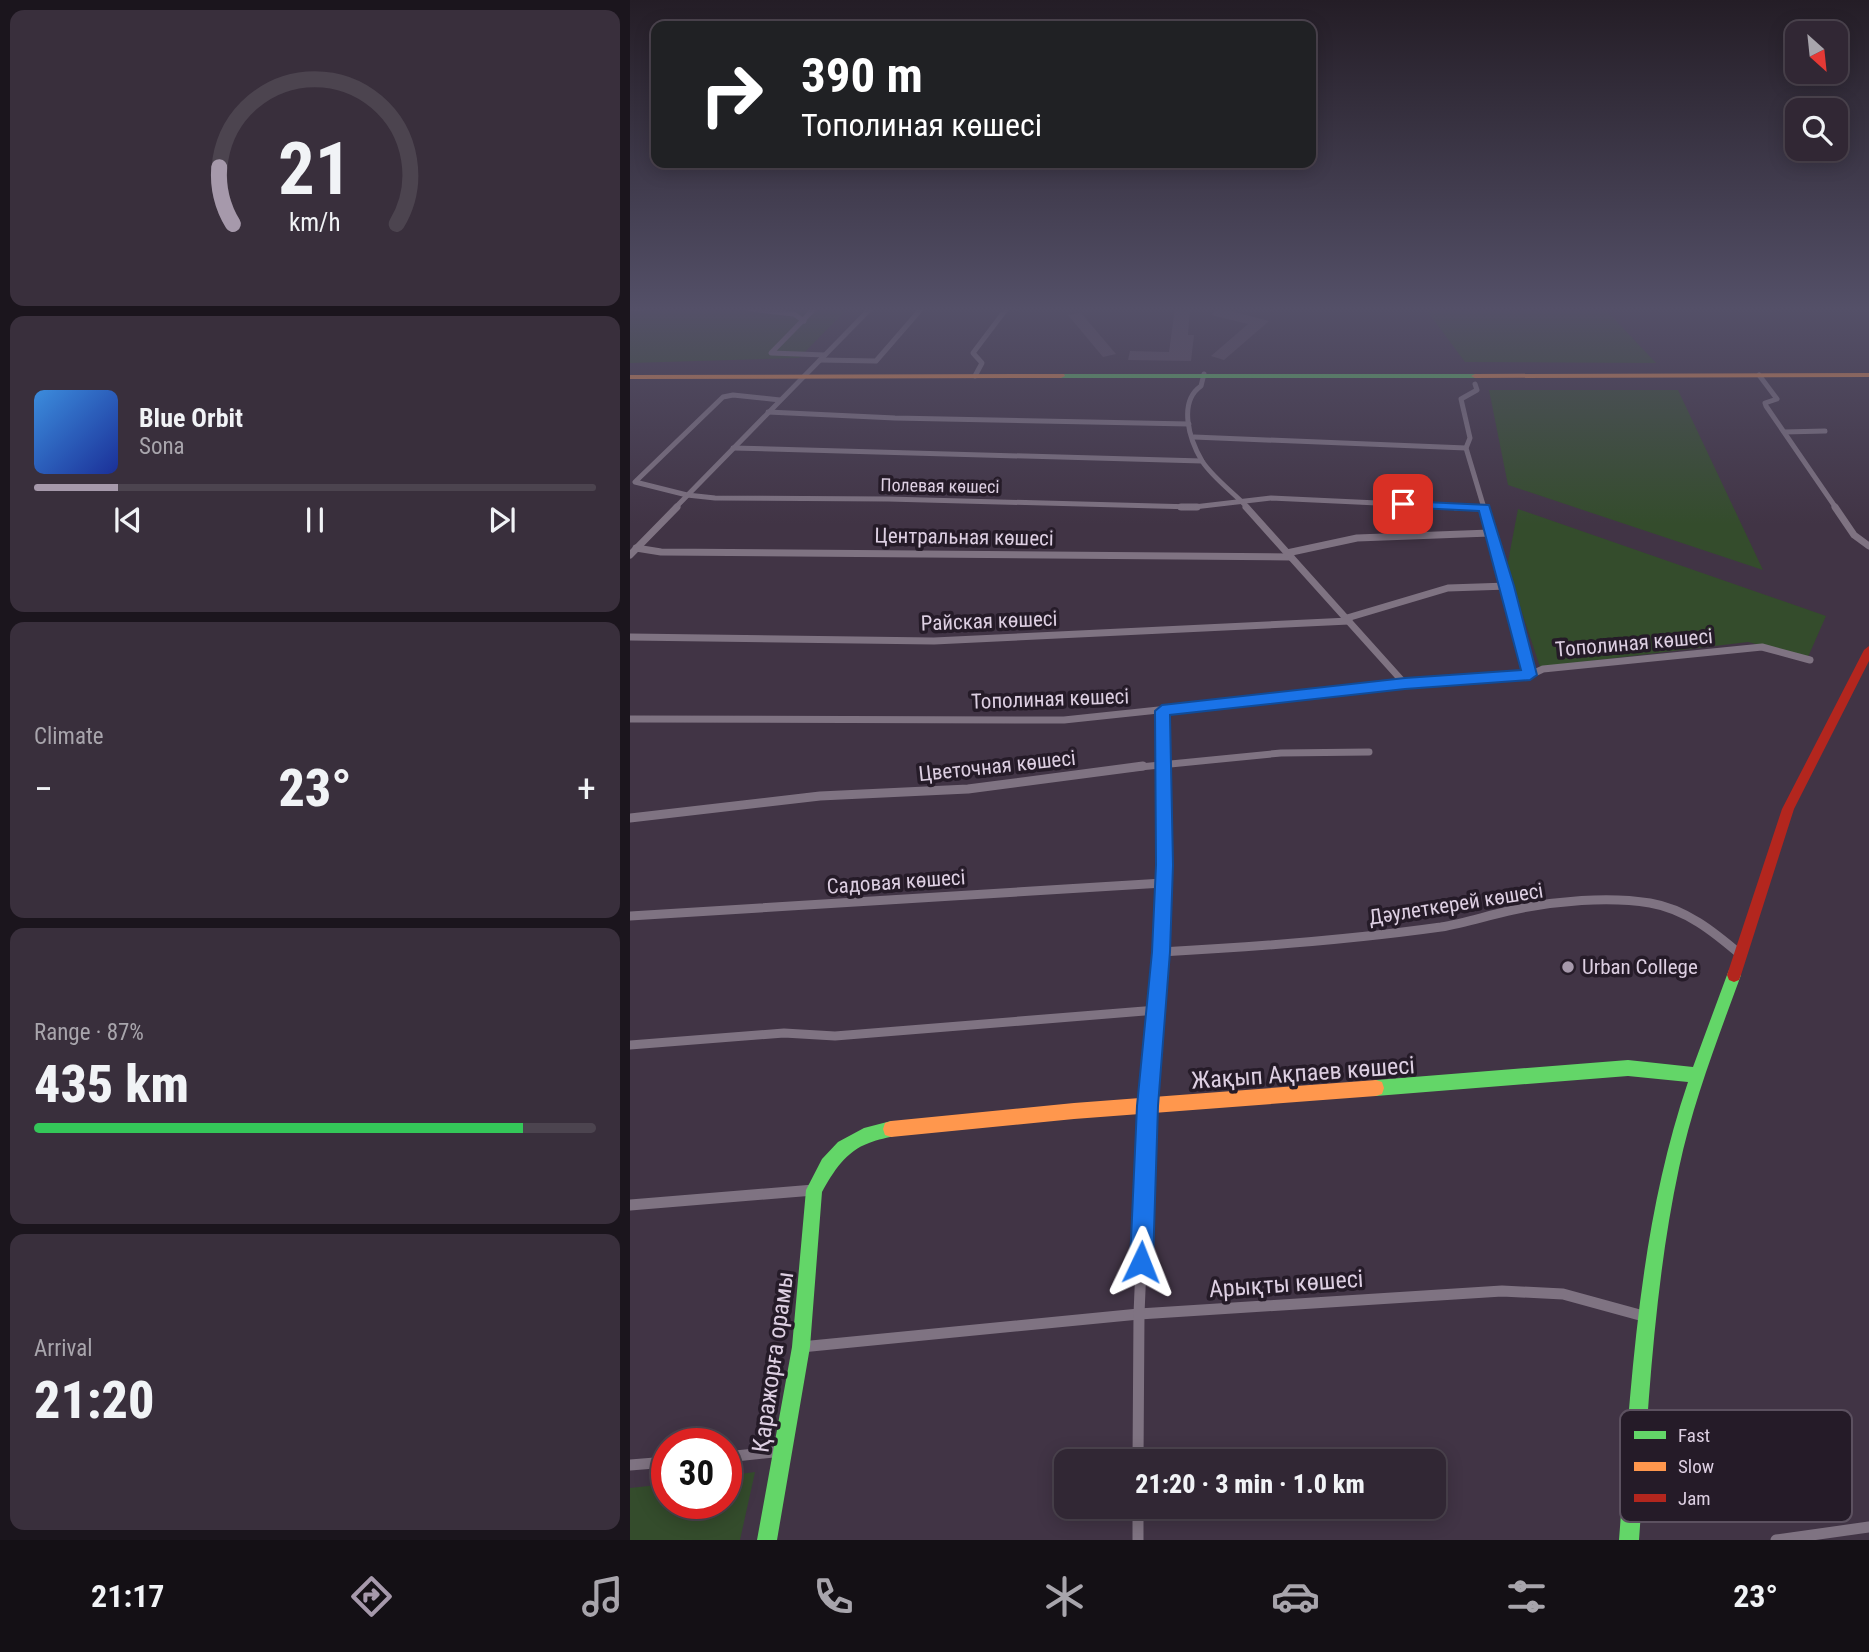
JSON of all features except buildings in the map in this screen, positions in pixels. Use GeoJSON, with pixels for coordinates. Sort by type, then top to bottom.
{"type":"FeatureCollection","features":[{"type":"Feature","properties":{"kind":"street"},"geometry":{"type":"LineString","coordinates":[[630,555],[802,380]]}},
{"type":"Feature","properties":{"kind":"street"},"geometry":{"type":"LineString","coordinates":[[1202,380],[1188,401],[1189,424],[1202,461],[1405,684]]}},
{"type":"Feature","properties":{"kind":"street"},"geometry":{"type":"LineString","coordinates":[[1763,380],[1777,399],[1765,403],[1854,535],[1869,546]]}},
{"type":"Feature","properties":{"kind":"street"},"geometry":{"type":"LineString","coordinates":[[1475,384],[1477,390],[1461,399],[1470,438],[1466,448],[1508,586],[1530,675]]}},
{"type":"Feature","properties":{"kind":"street","name":"Полевая көшесі"},"geometry":{"type":"LineString","coordinates":[[780,400],[733,395],[723,397],[635,480],[639,484],[687,495],[715,498],[901,499],[1194,507],[1271,498],[1484,508]]}},
{"type":"Feature","properties":{"kind":"street"},"geometry":{"type":"LineString","coordinates":[[768,412],[895,418],[1189,424]]}},
{"type":"Feature","properties":{"kind":"street"},"geometry":{"type":"LineString","coordinates":[[1784,432],[1825,431]]}},
{"type":"Feature","properties":{"kind":"street"},"geometry":{"type":"LineString","coordinates":[[1194,437],[1466,448]]}},
{"type":"Feature","properties":{"kind":"street"},"geometry":{"type":"LineString","coordinates":[[733,448],[1202,461]]}},
{"type":"Feature","properties":{"kind":"street","name":"Центральная көшесі"},"geometry":{"type":"LineString","coordinates":[[636,548],[660,552],[1289,555],[1357,538],[1490,533]]}},
{"type":"Feature","properties":{"kind":"street","name":"Райская көшесі"},"geometry":{"type":"LineString","coordinates":[[630,637],[934,641],[1348,620],[1448,588],[1508,586]]}},
{"type":"Feature","properties":{"kind":"street","name":"Тополиная көшесі"},"geometry":{"type":"LineString","coordinates":[[630,719],[1064,719],[1405,684],[1530,675],[1543,669],[1762,647],[1810,660]]}},
{"type":"Feature","properties":{"kind":"street"},"geometry":{"type":"LineString","coordinates":[[1639,1410],[1647,1317],[1671,1169],[1697,1075],[1741,956],[1788,808],[1869,650]]}},
{"type":"Feature","properties":{"kind":"street"},"geometry":{"type":"LineString","coordinates":[[1138,1449],[1139,1314],[1147,1106],[1161,952],[1164,763],[1162,711]]}},
{"type":"Feature","properties":{"kind":"street","name":"Цветочная көшесі"},"geometry":{"type":"LineString","coordinates":[[630,818],[820,796],[968,789],[1164,763],[1281,752],[1368,752]]}},
{"type":"Feature","properties":{"kind":"street","name":"Садовая көшесі"},"geometry":{"type":"LineString","coordinates":[[630,916],[1163,883]]}},
{"type":"Feature","properties":{"kind":"street","name":"Дәулеткерей көшесі"},"geometry":{"type":"LineString","coordinates":[[1161,952],[1242,948],[1384,934],[1455,925],[1516,910],[1650,903],[1680,911],[1706,925],[1741,956]]}},
{"type":"Feature","properties":{"kind":"street"},"geometry":{"type":"LineString","coordinates":[[630,1045],[784,1033],[835,1036],[1157,1010]]}},
{"type":"Feature","properties":{"kind":"street","name":"Жақып Ақпаев көшесі"},"geometry":{"type":"LineString","coordinates":[[814,1190],[836,1154],[850,1142],[868,1134],[1074,1111],[1628,1068],[1697,1075]]}},
{"type":"Feature","properties":{"kind":"street"},"geometry":{"type":"LineString","coordinates":[[630,1205],[814,1190]]}},
{"type":"Feature","properties":{"kind":"street","name":"Қаражорға орамы"},"geometry":{"type":"LineString","coordinates":[[767,1540],[801,1347],[814,1190]]}},
{"type":"Feature","properties":{"kind":"street","name":"Арықты көшесі"},"geometry":{"type":"LineString","coordinates":[[801,1347],[1139,1314],[1502,1291],[1563,1294],[1647,1317]]}},
{"type":"Feature","properties":{"kind":"street"},"geometry":{"type":"LineString","coordinates":[[742,1455],[783,1451]]}},
{"type":"Feature","properties":{"kind":"street"},"geometry":{"type":"LineString","coordinates":[[630,1465],[651,1463]]}},
{"type":"Feature","properties":{"kind":"street"},"geometry":{"type":"LineString","coordinates":[[1138,1519],[1138,1540]]}},
{"type":"Feature","properties":{"kind":"street"},"geometry":{"type":"LineString","coordinates":[[1629,1540],[1630,1522]]}},
{"type":"Feature","properties":{"kind":"street"},"geometry":{"type":"LineString","coordinates":[[1776,1540],[1869,1527]]}},
{"type":"Feature","properties":{"kind":"green space"},"geometry":{"type":"Polygon","coordinates":[[[1489,390],[1678,390],[1763,570],[1508,485],[1489,390]]]}},
{"type":"Feature","properties":{"kind":"green space"},"geometry":{"type":"Polygon","coordinates":[[[1518,509],[1826,616],[1808,657],[1748,642],[1540,667],[1507,567],[1518,509]]]}},
{"type":"Feature","properties":{"kind":"green space"},"geometry":{"type":"Polygon","coordinates":[[[755,1472],[740,1540],[630,1540],[630,1488],[651,1486],[651,1519],[742,1519],[742,1474],[755,1472]]]}},
{"type":"Feature","properties":{"kind":"traffic: fast"},"geometry":{"type":"LineString","coordinates":[[1639,1410],[1654,1260],[1671,1168],[1707,1047],[1734,975]]}},
{"type":"Feature","properties":{"kind":"traffic: fast"},"geometry":{"type":"LineString","coordinates":[[1376,1088],[1628,1068],[1697,1075]]}},
{"type":"Feature","properties":{"kind":"traffic: fast"},"geometry":{"type":"LineString","coordinates":[[767,1540],[801,1347],[814,1190],[828,1165],[844,1148],[864,1136],[891,1129]]}},
{"type":"Feature","properties":{"kind":"traffic: fast"},"geometry":{"type":"LineString","coordinates":[[1629,1540],[1630,1522]]}},
{"type":"Feature","properties":{"kind":"traffic: slow"},"geometry":{"type":"LineString","coordinates":[[891,1129],[1074,1111],[1376,1088]]}},
{"type":"Feature","properties":{"kind":"traffic: jam"},"geometry":{"type":"LineString","coordinates":[[1734,975],[1788,809],[1869,650]]}},
{"type":"Feature","properties":{"kind":"place","name":"Urban College"},"geometry":{"type":"Point","coordinates":[1568,967]}},
{"type":"Feature","properties":{"kind":"route"},"geometry":{"type":"LineString","coordinates":[[1141,1262],[1147,1106],[1157,1010],[1165,865],[1162,711],[1405,684],[1530,675],[1508,586],[1484,508],[1403,504]]}}]}
